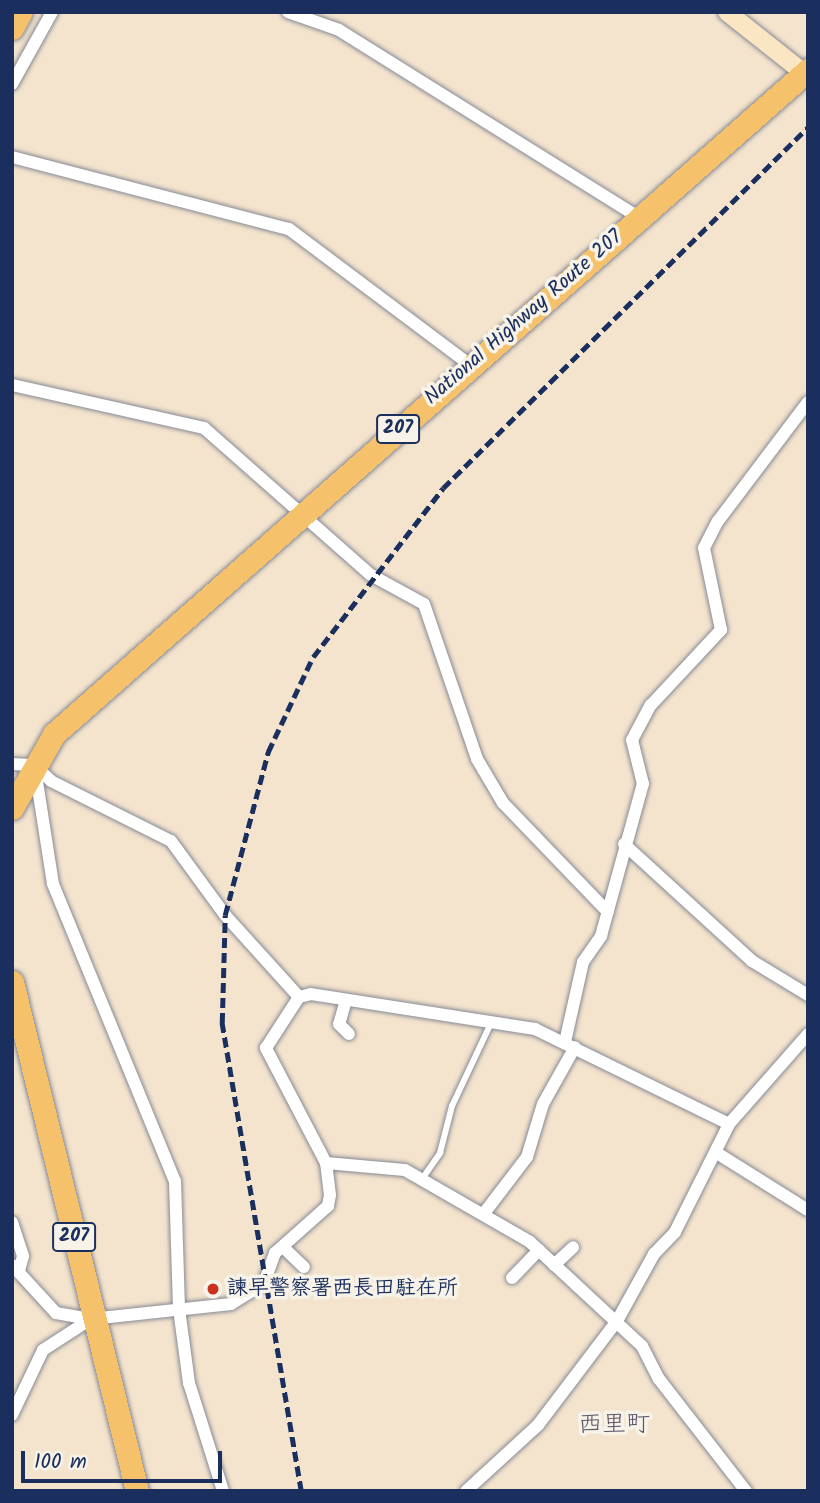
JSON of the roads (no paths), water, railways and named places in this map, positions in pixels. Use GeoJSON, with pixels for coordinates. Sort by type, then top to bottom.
{"type":"FeatureCollection","features":[{"type":"Feature","properties":{"kind":"highway"},"geometry":{"type":"LineString","coordinates":[[12,28],[21,12]]}},
{"type":"Feature","properties":{"kind":"highway","name":"National Highway Route 207"},"geometry":{"type":"LineString","coordinates":[[12,808],[23,764],[54,734],[806,71]]}},
{"type":"Feature","properties":{"kind":"highway","name":"207"},"geometry":{"type":"LineString","coordinates":[[12,982],[91,1319],[137,1491]]}},
{"type":"Feature","properties":{"kind":"street"},"geometry":{"type":"LineString","coordinates":[[12,84],[52,12]]}},
{"type":"Feature","properties":{"kind":"street"},"geometry":{"type":"LineString","coordinates":[[288,12],[339,30],[640,218]]}},
{"type":"Feature","properties":{"kind":"street"},"geometry":{"type":"LineString","coordinates":[[727,12],[806,71]]}},
{"type":"Feature","properties":{"kind":"street"},"geometry":{"type":"LineString","coordinates":[[12,157],[289,229],[470,365]]}},
{"type":"Feature","properties":{"kind":"street"},"geometry":{"type":"LineString","coordinates":[[12,385],[204,428],[241,465],[305,512],[371,575],[425,604],[477,759],[503,803],[608,912]]}},
{"type":"Feature","properties":{"kind":"street"},"geometry":{"type":"LineString","coordinates":[[485,1212],[527,1157],[543,1104],[570,1044],[583,962],[608,912],[624,844],[643,784],[632,740],[651,705],[721,630],[704,548],[718,521],[808,402]]}},
{"type":"Feature","properties":{"kind":"street"},"geometry":{"type":"LineString","coordinates":[[23,764],[51,781],[96,799],[187,855],[225,915],[299,997],[346,1000],[536,1029],[729,1124]]}},
{"type":"Feature","properties":{"kind":"street"},"geometry":{"type":"LineString","coordinates":[[23,764],[53,884],[170,1161],[179,1309],[189,1383],[223,1491]]}},
{"type":"Feature","properties":{"kind":"street"},"geometry":{"type":"LineString","coordinates":[[624,844],[752,961],[808,995]]}},
{"type":"Feature","properties":{"kind":"street"},"geometry":{"type":"LineString","coordinates":[[12,1222],[23,1256],[15,1268],[56,1313],[91,1319],[244,1299],[271,1274],[275,1253],[328,1206],[326,1163],[266,1048],[299,997]]}},
{"type":"Feature","properties":{"kind":"street"},"geometry":{"type":"LineString","coordinates":[[346,1000],[339,1024],[349,1034]]}},
{"type":"Feature","properties":{"kind":"street"},"geometry":{"type":"LineString","coordinates":[[466,1491],[538,1425],[617,1321],[717,1153],[729,1124],[808,1034]]}},
{"type":"Feature","properties":{"kind":"street"},"geometry":{"type":"LineString","coordinates":[[717,1153],[808,1210]]}},
{"type":"Feature","properties":{"kind":"street"},"geometry":{"type":"LineString","coordinates":[[326,1163],[405,1170],[485,1212],[538,1250],[617,1321],[746,1491]]}},
{"type":"Feature","properties":{"kind":"street"},"geometry":{"type":"LineString","coordinates":[[283,1247],[304,1267]]}},
{"type":"Feature","properties":{"kind":"street"},"geometry":{"type":"LineString","coordinates":[[554,1265],[573,1247]]}},
{"type":"Feature","properties":{"kind":"street"},"geometry":{"type":"LineString","coordinates":[[512,1278],[538,1250]]}},
{"type":"Feature","properties":{"kind":"street"},"geometry":{"type":"LineString","coordinates":[[12,1415],[43,1350],[91,1319]]}},
{"type":"Feature","properties":{"kind":"lane"},"geometry":{"type":"LineString","coordinates":[[422,1179],[440,1153],[452,1106],[491,1023]]}},
{"type":"Feature","properties":{"kind":"railway"},"geometry":{"type":"LineString","coordinates":[[301,1491],[222,1023],[225,915],[268,752],[313,657],[443,488],[808,127]]}},
{"type":"Feature","properties":{"kind":"place","name":"諫早警察署西長田駐在所"},"geometry":{"type":"Point","coordinates":[213,1289]}},
{"type":"Feature","properties":{"kind":"district","name":"西里町"},"geometry":{"type":"Point","coordinates":[614,1425]}}]}
